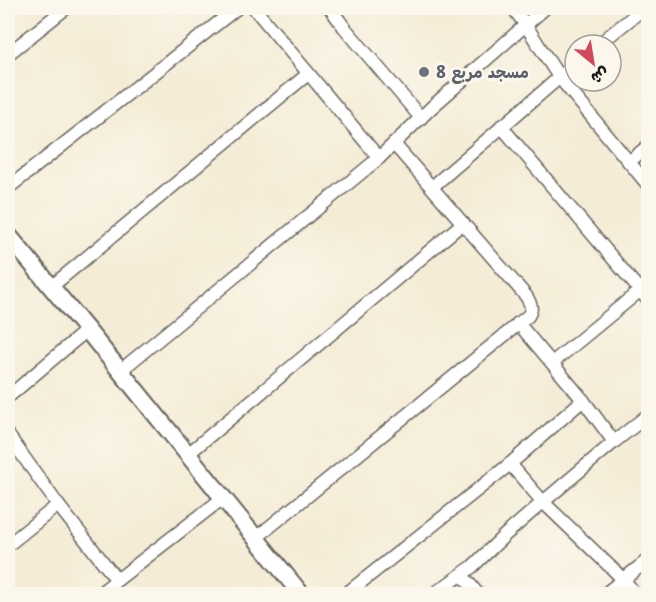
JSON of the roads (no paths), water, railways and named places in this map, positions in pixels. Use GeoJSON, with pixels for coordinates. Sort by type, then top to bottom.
{"type":"FeatureCollection","features":[{"type":"Feature","properties":{"kind":"street"},"geometry":{"type":"LineString","coordinates":[[8,54],[66,8]]}},
{"type":"Feature","properties":{"kind":"street"},"geometry":{"type":"LineString","coordinates":[[8,188],[237,8]]}},
{"type":"Feature","properties":{"kind":"street"},"geometry":{"type":"LineString","coordinates":[[254,8],[379,158]]}},
{"type":"Feature","properties":{"kind":"street"},"geometry":{"type":"LineString","coordinates":[[330,8],[421,118]]}},
{"type":"Feature","properties":{"kind":"street"},"geometry":{"type":"LineString","coordinates":[[513,8],[559,77],[648,185]]}},
{"type":"Feature","properties":{"kind":"street"},"geometry":{"type":"LineString","coordinates":[[120,371],[379,158],[545,8]]}},
{"type":"Feature","properties":{"kind":"street"},"geometry":{"type":"LineString","coordinates":[[613,33],[644,8]]}},
{"type":"Feature","properties":{"kind":"street"},"geometry":{"type":"LineString","coordinates":[[51,287],[308,74]]}},
{"type":"Feature","properties":{"kind":"street"},"geometry":{"type":"LineString","coordinates":[[432,187],[563,74]]}},
{"type":"Feature","properties":{"kind":"street"},"geometry":{"type":"LineString","coordinates":[[501,126],[646,292],[552,363]]}},
{"type":"Feature","properties":{"kind":"street"},"geometry":{"type":"LineString","coordinates":[[256,538],[528,316],[532,310],[526,296],[394,144]]}},
{"type":"Feature","properties":{"kind":"street"},"geometry":{"type":"LineString","coordinates":[[629,162],[648,146]]}},
{"type":"Feature","properties":{"kind":"street"},"geometry":{"type":"LineString","coordinates":[[188,454],[463,223]]}},
{"type":"Feature","properties":{"kind":"street"},"geometry":{"type":"LineString","coordinates":[[8,235],[300,594]]}},
{"type":"Feature","properties":{"kind":"street"},"geometry":{"type":"LineString","coordinates":[[518,323],[583,400],[614,442]]}},
{"type":"Feature","properties":{"kind":"street"},"geometry":{"type":"LineString","coordinates":[[8,397],[87,330]]}},
{"type":"Feature","properties":{"kind":"street"},"geometry":{"type":"LineString","coordinates":[[346,594],[510,464],[583,400]]}},
{"type":"Feature","properties":{"kind":"street"},"geometry":{"type":"LineString","coordinates":[[434,594],[462,575],[543,502],[648,415]]}},
{"type":"Feature","properties":{"kind":"street"},"geometry":{"type":"LineString","coordinates":[[8,435],[58,505],[117,580]]}},
{"type":"Feature","properties":{"kind":"street"},"geometry":{"type":"LineString","coordinates":[[510,464],[543,502],[624,580],[635,594]]}},
{"type":"Feature","properties":{"kind":"street"},"geometry":{"type":"LineString","coordinates":[[99,594],[223,498]]}},
{"type":"Feature","properties":{"kind":"street"},"geometry":{"type":"LineString","coordinates":[[8,545],[58,505]]}},
{"type":"Feature","properties":{"kind":"street"},"geometry":{"type":"LineString","coordinates":[[605,594],[648,560]]}},
{"type":"Feature","properties":{"kind":"street"},"geometry":{"type":"LineString","coordinates":[[462,575],[478,594]]}},
{"type":"Feature","properties":{"kind":"place","name":"مسجد مربع 8"},"geometry":{"type":"Point","coordinates":[424,72]}}]}
